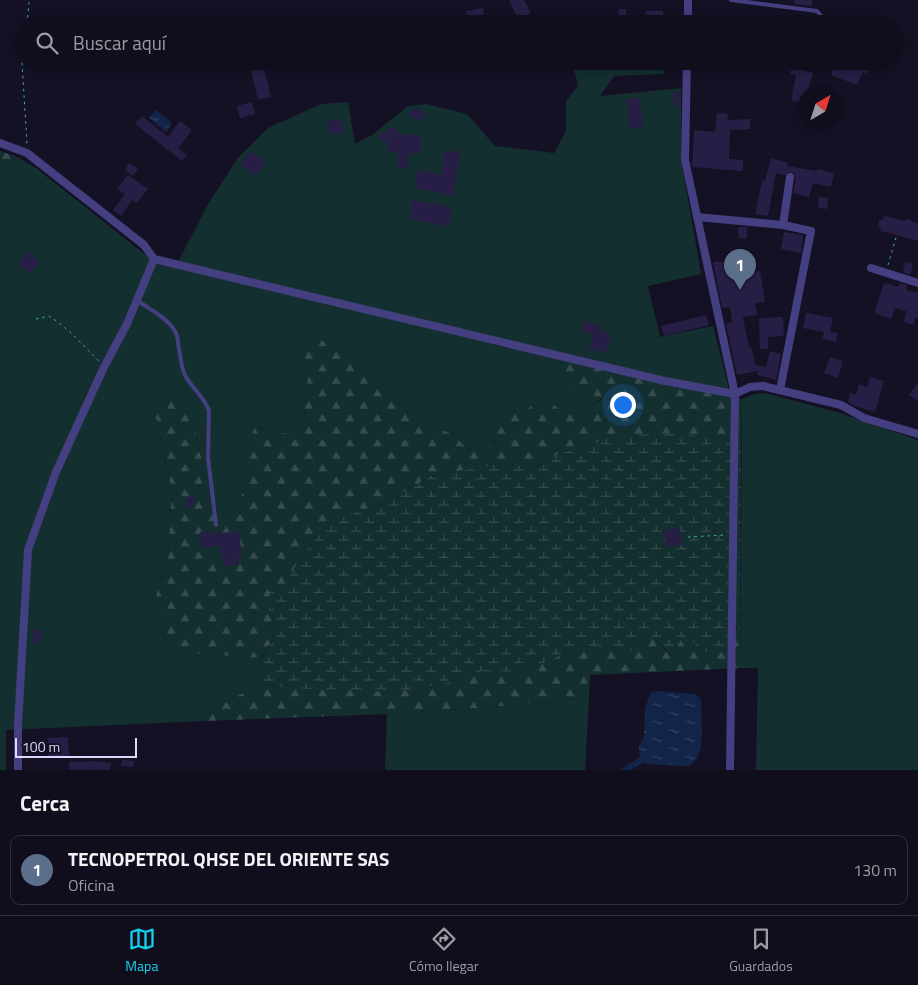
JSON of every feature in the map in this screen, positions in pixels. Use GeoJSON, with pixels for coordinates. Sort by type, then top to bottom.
{"type":"FeatureCollection","features":[{"type":"Feature","properties":{"kind":"street"},"geometry":{"type":"LineString","coordinates":[[688,0],[688,15]]}},
{"type":"Feature","properties":{"kind":"street"},"geometry":{"type":"LineString","coordinates":[[687,70],[685,160],[735,394],[730,770]]}},
{"type":"Feature","properties":{"kind":"street"},"geometry":{"type":"LineString","coordinates":[[0,143],[27,153],[144,245],[154,259],[665,381],[735,394],[750,387],[763,386],[841,405],[864,418],[918,434]]}},
{"type":"Feature","properties":{"kind":"street"},"geometry":{"type":"LineString","coordinates":[[783,225],[790,177]]}},
{"type":"Feature","properties":{"kind":"street"},"geometry":{"type":"LineString","coordinates":[[697,217],[783,225],[811,230],[780,390]]}},
{"type":"Feature","properties":{"kind":"street"},"geometry":{"type":"LineString","coordinates":[[18,770],[18,724],[28,550],[56,472],[104,367],[128,324],[154,259]]}},
{"type":"Feature","properties":{"kind":"street"},"geometry":{"type":"LineString","coordinates":[[871,268],[918,283]]}},
{"type":"Feature","properties":{"kind":"lane"},"geometry":{"type":"LineString","coordinates":[[730,0],[817,12],[820,15]]}},
{"type":"Feature","properties":{"kind":"lane"},"geometry":{"type":"LineString","coordinates":[[138,301],[166,319],[171,326],[176,334],[185,375],[207,405],[208,457],[216,525]]}},
{"type":"Feature","properties":{"kind":"path"},"geometry":{"type":"LineString","coordinates":[[28,0],[28,15]]}},
{"type":"Feature","properties":{"kind":"path"},"geometry":{"type":"LineString","coordinates":[[22,70],[27,153]]}},
{"type":"Feature","properties":{"kind":"path"},"geometry":{"type":"LineString","coordinates":[[886,273],[897,234]]}},
{"type":"Feature","properties":{"kind":"path"},"geometry":{"type":"LineString","coordinates":[[36,318],[49,316],[57,321],[72,333],[104,367]]}},
{"type":"Feature","properties":{"kind":"path"},"geometry":{"type":"LineString","coordinates":[[688,537],[733,535]]}},
{"type":"Feature","properties":{"kind":"green space"},"geometry":{"type":"Polygon","coordinates":[[[574,70],[663,70],[664,74],[614,76],[600,96],[681,88],[681,159],[701,274],[648,286],[660,337],[713,326],[731,397],[665,384],[580,388],[602,398],[583,411],[527,410],[499,413],[492,422],[496,444],[471,451],[451,434],[408,412],[376,387],[295,349],[308,373],[303,432],[274,434],[255,426],[243,458],[249,481],[229,519],[202,495],[203,465],[195,429],[155,414],[172,491],[168,555],[156,596],[167,650],[262,658],[261,683],[213,709],[204,721],[6,730],[6,770],[0,770],[0,173],[17,157],[36,168],[157,264],[175,268],[207,206],[237,159],[268,128],[321,104],[348,102],[355,144],[372,135],[408,106],[425,104],[467,114],[495,146],[554,153],[566,131],[566,101],[578,86],[574,70]]]}},
{"type":"Feature","properties":{"kind":"green space"},"geometry":{"type":"Polygon","coordinates":[[[0,151],[17,157],[0,173],[0,151]]]}},
{"type":"Feature","properties":{"kind":"green space"},"geometry":{"type":"Polygon","coordinates":[[[313,339],[331,343],[376,387],[408,412],[451,434],[471,451],[496,444],[492,422],[499,413],[527,410],[542,396],[563,412],[570,405],[583,411],[602,399],[580,388],[566,391],[553,371],[570,362],[665,384],[742,399],[741,440],[676,433],[557,455],[534,468],[503,463],[431,476],[386,503],[332,520],[307,549],[284,584],[269,613],[278,631],[261,658],[167,651],[156,596],[168,555],[172,491],[155,414],[161,397],[181,403],[195,429],[203,466],[202,494],[229,519],[249,481],[243,458],[255,426],[274,434],[303,431],[308,373],[295,349],[313,339]]]}},
{"type":"Feature","properties":{"kind":"green space"},"geometry":{"type":"Polygon","coordinates":[[[765,393],[840,413],[918,440],[918,770],[756,770],[758,668],[740,668],[742,399],[755,394],[765,393]]]}},
{"type":"Feature","properties":{"kind":"green space"},"geometry":{"type":"Polygon","coordinates":[[[676,433],[741,440],[740,631],[721,651],[701,652],[691,639],[682,638],[672,656],[652,636],[642,637],[632,650],[620,655],[601,645],[575,648],[544,663],[514,672],[485,670],[444,684],[392,692],[285,688],[261,683],[262,658],[278,631],[269,613],[270,590],[284,584],[307,549],[332,520],[386,503],[431,476],[503,463],[534,468],[557,455],[615,436],[676,433]]]}},
{"type":"Feature","properties":{"kind":"green space"},"geometry":{"type":"Polygon","coordinates":[[[740,631],[740,668],[590,675],[589,697],[493,707],[387,714],[204,721],[213,709],[261,683],[286,688],[444,684],[485,669],[514,672],[544,663],[575,648],[601,645],[632,650],[642,637],[652,636],[671,656],[681,638],[691,638],[721,651],[740,631]]]}},
{"type":"Feature","properties":{"kind":"green space"},"geometry":{"type":"Polygon","coordinates":[[[589,697],[585,770],[385,770],[387,714],[493,707],[589,697]]]}},
{"type":"Feature","properties":{"kind":"water"},"geometry":{"type":"Polygon","coordinates":[[[156,110],[172,123],[166,132],[149,118],[156,110]]]}},
{"type":"Feature","properties":{"kind":"water"},"geometry":{"type":"Polygon","coordinates":[[[656,691],[694,694],[701,700],[702,737],[698,756],[690,766],[646,764],[643,762],[631,770],[620,770],[640,757],[639,746],[644,737],[645,708],[651,693],[656,691]]]}},
{"type":"Feature","properties":{"kind":"building"},"geometry":{"type":"Polygon","coordinates":[[[509,0],[524,0],[531,13],[516,15],[509,0]]]}},
{"type":"Feature","properties":{"kind":"building"},"geometry":{"type":"Polygon","coordinates":[[[794,0],[812,0],[812,6],[794,4],[794,0]]]}},
{"type":"Feature","properties":{"kind":"building"},"geometry":{"type":"Polygon","coordinates":[[[483,8],[484,15],[467,15],[466,11],[483,8]]]}},
{"type":"Feature","properties":{"kind":"building"},"geometry":{"type":"Polygon","coordinates":[[[619,9],[626,9],[626,15],[618,15],[619,9]]]}},
{"type":"Feature","properties":{"kind":"building"},"geometry":{"type":"Polygon","coordinates":[[[646,11],[663,11],[663,15],[646,15],[646,11]]]}},
{"type":"Feature","properties":{"kind":"building"},"geometry":{"type":"Polygon","coordinates":[[[251,70],[265,70],[271,97],[258,100],[251,70]]]}},
{"type":"Feature","properties":{"kind":"building"},"geometry":{"type":"Polygon","coordinates":[[[791,70],[802,70],[813,73],[809,85],[798,85],[798,102],[791,101],[796,75],[790,74],[791,70]]]}},
{"type":"Feature","properties":{"kind":"building"},"geometry":{"type":"Polygon","coordinates":[[[833,70],[869,70],[867,74],[863,72],[857,85],[831,75],[833,70]]]}},
{"type":"Feature","properties":{"kind":"building"},"geometry":{"type":"Polygon","coordinates":[[[679,91],[680,106],[674,106],[673,92],[679,91]]]}},
{"type":"Feature","properties":{"kind":"building"},"geometry":{"type":"Polygon","coordinates":[[[640,98],[643,128],[630,129],[627,99],[640,98]]]}},
{"type":"Feature","properties":{"kind":"building"},"geometry":{"type":"Polygon","coordinates":[[[252,102],[255,114],[240,118],[237,106],[252,102]]]}},
{"type":"Feature","properties":{"kind":"building"},"geometry":{"type":"Polygon","coordinates":[[[412,108],[425,112],[423,120],[409,117],[412,108]]]}},
{"type":"Feature","properties":{"kind":"building"},"geometry":{"type":"Polygon","coordinates":[[[717,113],[728,114],[727,120],[750,119],[750,129],[730,130],[729,159],[743,160],[743,171],[692,167],[694,130],[715,132],[717,113]]]}},
{"type":"Feature","properties":{"kind":"building"},"geometry":{"type":"Polygon","coordinates":[[[142,116],[168,137],[180,121],[192,130],[178,148],[187,155],[182,161],[135,124],[142,116]]]}},
{"type":"Feature","properties":{"kind":"building"},"geometry":{"type":"Polygon","coordinates":[[[329,120],[343,121],[342,134],[328,133],[329,120]]]}},
{"type":"Feature","properties":{"kind":"building"},"geometry":{"type":"Polygon","coordinates":[[[388,128],[398,128],[398,134],[421,135],[420,154],[409,153],[408,168],[398,167],[398,152],[387,151],[388,142],[380,141],[380,133],[388,133],[388,128]]]}},
{"type":"Feature","properties":{"kind":"building"},"geometry":{"type":"Polygon","coordinates":[[[444,150],[460,152],[453,195],[414,188],[417,170],[441,175],[444,150]]]}},
{"type":"Feature","properties":{"kind":"building"},"geometry":{"type":"Polygon","coordinates":[[[250,151],[266,161],[256,176],[240,165],[250,151]]]}},
{"type":"Feature","properties":{"kind":"building"},"geometry":{"type":"Polygon","coordinates":[[[771,158],[788,163],[787,166],[834,173],[831,187],[813,183],[809,197],[793,193],[796,179],[794,173],[788,172],[785,175],[776,173],[768,216],[755,214],[762,181],[765,181],[771,158]]]}},
{"type":"Feature","properties":{"kind":"building"},"geometry":{"type":"Polygon","coordinates":[[[129,163],[138,169],[133,176],[125,170],[129,163]]]}},
{"type":"Feature","properties":{"kind":"building"},"geometry":{"type":"Polygon","coordinates":[[[128,175],[148,189],[137,203],[132,200],[121,216],[113,210],[125,194],[117,189],[128,175]]]}},
{"type":"Feature","properties":{"kind":"building"},"geometry":{"type":"Polygon","coordinates":[[[819,197],[828,198],[827,209],[818,208],[819,197]]]}},
{"type":"Feature","properties":{"kind":"building"},"geometry":{"type":"Polygon","coordinates":[[[412,200],[452,207],[449,226],[409,219],[412,200]]]}},
{"type":"Feature","properties":{"kind":"building"},"geometry":{"type":"Polygon","coordinates":[[[884,216],[918,223],[918,241],[880,231],[881,228],[878,227],[879,220],[883,220],[884,216]]]}},
{"type":"Feature","properties":{"kind":"building"},"geometry":{"type":"Polygon","coordinates":[[[738,227],[747,227],[747,238],[739,238],[738,227]]]}},
{"type":"Feature","properties":{"kind":"building"},"geometry":{"type":"Polygon","coordinates":[[[784,232],[803,235],[801,253],[781,249],[784,232]]]}},
{"type":"Feature","properties":{"kind":"building"},"geometry":{"type":"Polygon","coordinates":[[[28,252],[40,262],[30,274],[18,264],[28,252]]]}},
{"type":"Feature","properties":{"kind":"building"},"geometry":{"type":"Polygon","coordinates":[[[747,260],[748,273],[760,271],[765,302],[755,303],[757,315],[743,317],[749,348],[752,348],[755,365],[766,367],[770,351],[781,354],[776,380],[757,375],[758,371],[737,375],[726,324],[732,322],[730,307],[722,308],[713,262],[747,260]]]}},
{"type":"Feature","properties":{"kind":"building"},"geometry":{"type":"Polygon","coordinates":[[[905,262],[913,264],[910,275],[903,272],[905,262]]]}},
{"type":"Feature","properties":{"kind":"building"},"geometry":{"type":"Polygon","coordinates":[[[884,283],[899,287],[900,283],[907,285],[906,290],[918,293],[918,319],[915,318],[914,325],[904,322],[906,311],[895,308],[891,319],[874,313],[884,283]]]}},
{"type":"Feature","properties":{"kind":"building"},"geometry":{"type":"Polygon","coordinates":[[[806,313],[833,318],[830,332],[838,333],[836,342],[822,339],[824,332],[803,328],[806,313]]]}},
{"type":"Feature","properties":{"kind":"building"},"geometry":{"type":"Polygon","coordinates":[[[706,315],[709,325],[664,336],[661,326],[706,315]]]}},
{"type":"Feature","properties":{"kind":"building"},"geometry":{"type":"Polygon","coordinates":[[[783,317],[784,336],[768,337],[768,349],[760,349],[759,318],[783,317]]]}},
{"type":"Feature","properties":{"kind":"building"},"geometry":{"type":"Polygon","coordinates":[[[584,321],[601,326],[600,330],[611,334],[606,353],[589,348],[593,334],[581,332],[584,321]]]}},
{"type":"Feature","properties":{"kind":"building"},"geometry":{"type":"Polygon","coordinates":[[[830,357],[843,361],[838,378],[824,373],[830,357]]]}},
{"type":"Feature","properties":{"kind":"building"},"geometry":{"type":"Polygon","coordinates":[[[870,377],[884,381],[875,412],[854,406],[848,402],[850,393],[856,395],[859,384],[867,387],[870,377]]]}},
{"type":"Feature","properties":{"kind":"building"},"geometry":{"type":"Polygon","coordinates":[[[918,383],[918,401],[909,395],[918,383]]]}},
{"type":"Feature","properties":{"kind":"building"},"geometry":{"type":"Polygon","coordinates":[[[187,497],[194,497],[194,507],[187,507],[187,497]]]}},
{"type":"Feature","properties":{"kind":"building"},"geometry":{"type":"Polygon","coordinates":[[[680,528],[682,545],[666,546],[664,530],[680,528]]]}},
{"type":"Feature","properties":{"kind":"building"},"geometry":{"type":"Polygon","coordinates":[[[212,531],[212,534],[239,531],[242,557],[238,557],[238,565],[224,566],[219,546],[201,547],[200,532],[212,531]]]}},
{"type":"Feature","properties":{"kind":"building"},"geometry":{"type":"Polygon","coordinates":[[[33,630],[41,630],[42,643],[33,643],[33,630]]]}},
{"type":"Feature","properties":{"kind":"building"},"geometry":{"type":"Polygon","coordinates":[[[68,737],[69,756],[49,757],[48,738],[68,737]]]}},
{"type":"Feature","properties":{"kind":"building"},"geometry":{"type":"Polygon","coordinates":[[[122,760],[134,761],[133,767],[121,766],[122,760]]]}},
{"type":"Feature","properties":{"kind":"building"},"geometry":{"type":"Polygon","coordinates":[[[97,761],[111,763],[110,770],[69,770],[69,762],[97,761]]]}},
{"type":"Feature","properties":{"kind":"place","name":"TECNOPETROL QHSE DEL ORIENTE SAS"},"geometry":{"type":"Point","coordinates":[740,290]}}]}
